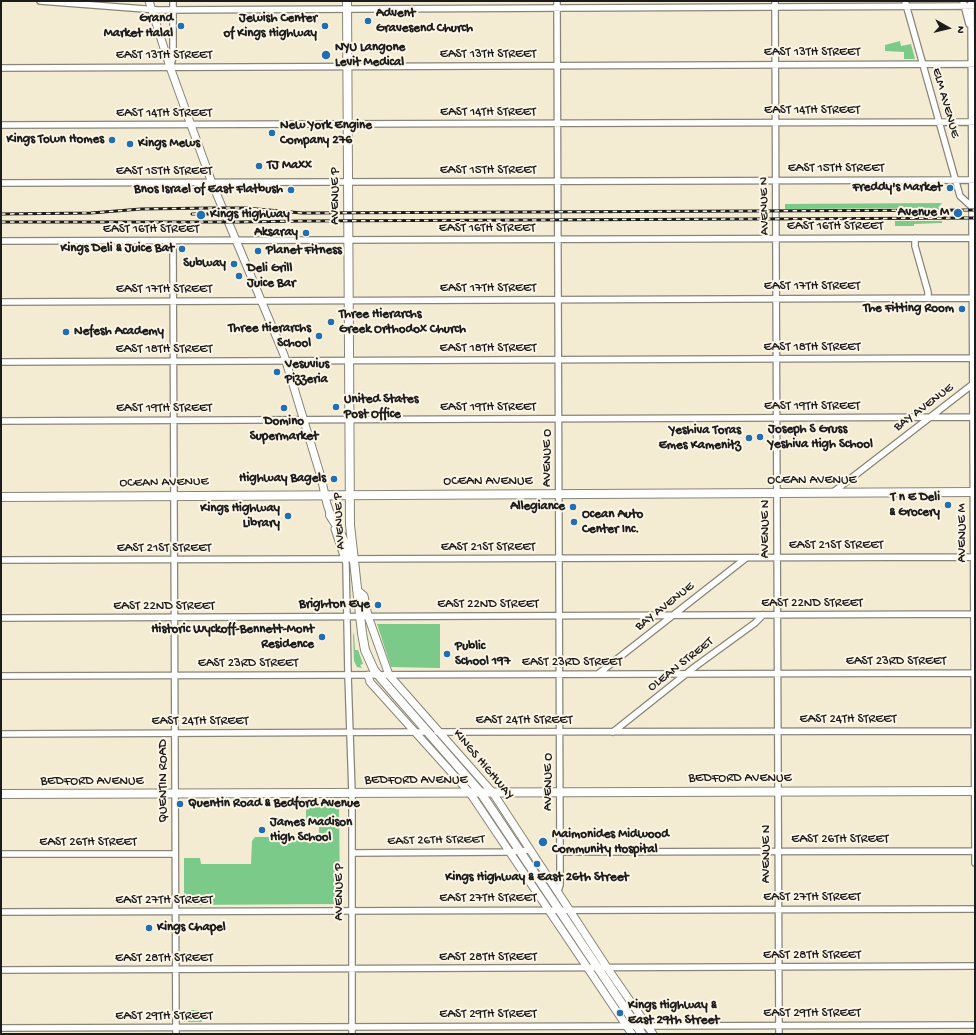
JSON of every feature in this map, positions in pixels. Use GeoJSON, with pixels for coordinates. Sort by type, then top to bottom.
{"type":"FeatureCollection","features":[{"type":"Feature","properties":{"kind":"main road","name":"AVENUE P"},"geometry":{"type":"LineString","coordinates":[[347,5],[350,525],[354,559]]}},
{"type":"Feature","properties":{"kind":"main road","name":"OCEAN AVENUE"},"geometry":{"type":"LineString","coordinates":[[1,497],[325,494],[974,492]]}},
{"type":"Feature","properties":{"kind":"main road"},"geometry":{"type":"LineString","coordinates":[[330,515],[354,559]]}},
{"type":"Feature","properties":{"kind":"main road","name":"KINGS HIGHWAY"},"geometry":{"type":"LineString","coordinates":[[354,559],[357,590],[364,616],[365,650],[374,669],[482,792],[642,1034]]}},
{"type":"Feature","properties":{"kind":"main road","name":"BEDFORD AVENUE"},"geometry":{"type":"LineString","coordinates":[[1,794],[975,791]]}},
{"type":"Feature","properties":{"kind":"street"},"geometry":{"type":"LineString","coordinates":[[40,1],[151,10],[347,5],[557,8],[775,4],[973,4]]}},
{"type":"Feature","properties":{"kind":"street"},"geometry":{"type":"LineString","coordinates":[[148,1],[212,183],[286,361],[323,484],[330,515],[345,559]]}},
{"type":"Feature","properties":{"kind":"street"},"geometry":{"type":"LineString","coordinates":[[170,67],[173,58],[173,1]]}},
{"type":"Feature","properties":{"kind":"street","name":"AVENUE O"},"geometry":{"type":"LineString","coordinates":[[557,1],[560,674],[560,885],[558,891]]}},
{"type":"Feature","properties":{"kind":"street","name":"AVENUE N"},"geometry":{"type":"LineString","coordinates":[[775,4],[779,1034]]}},
{"type":"Feature","properties":{"kind":"street","name":"ELM AVENUE"},"geometry":{"type":"LineString","coordinates":[[906,4],[960,196],[972,207]]}},
{"type":"Feature","properties":{"kind":"street"},"geometry":{"type":"LineString","coordinates":[[964,4],[972,31]]}},
{"type":"Feature","properties":{"kind":"street","name":"AVENUE M"},"geometry":{"type":"LineString","coordinates":[[973,4],[974,180],[972,238],[974,298],[975,863]]}},
{"type":"Feature","properties":{"kind":"street","name":"EAST 13TH STREET"},"geometry":{"type":"LineString","coordinates":[[1,68],[973,64]]}},
{"type":"Feature","properties":{"kind":"street","name":"EAST 14TH STREET"},"geometry":{"type":"LineString","coordinates":[[1,126],[973,122]]}},
{"type":"Feature","properties":{"kind":"street","name":"EAST 15TH STREET"},"geometry":{"type":"LineString","coordinates":[[1,183],[974,180]]}},
{"type":"Feature","properties":{"kind":"street"},"geometry":{"type":"LineString","coordinates":[[915,238],[915,246],[928,292],[928,298]]}},
{"type":"Feature","properties":{"kind":"street","name":"EAST 16TH STREET"},"geometry":{"type":"LineString","coordinates":[[1,241],[972,238]]}},
{"type":"Feature","properties":{"kind":"street","name":"QUENTIN ROAD"},"geometry":{"type":"LineString","coordinates":[[173,241],[176,1034]]}},
{"type":"Feature","properties":{"kind":"street","name":"EAST 17TH STREET"},"geometry":{"type":"LineString","coordinates":[[1,302],[974,298]]}},
{"type":"Feature","properties":{"kind":"street","name":"EAST 18TH STREET"},"geometry":{"type":"LineString","coordinates":[[1,362],[974,358]]}},
{"type":"Feature","properties":{"kind":"street","name":"BAY AVENUE"},"geometry":{"type":"LineString","coordinates":[[832,493],[973,384]]}},
{"type":"Feature","properties":{"kind":"street","name":"EAST 19TH STREET"},"geometry":{"type":"LineString","coordinates":[[1,421],[974,417]]}},
{"type":"Feature","properties":{"kind":"street","name":"EAST 21ST STREET"},"geometry":{"type":"LineString","coordinates":[[1,560],[974,557]]}},
{"type":"Feature","properties":{"kind":"street","name":"BAY AVENUE"},"geometry":{"type":"LineString","coordinates":[[598,674],[746,558]]}},
{"type":"Feature","properties":{"kind":"street","name":"AVENUE P"},"geometry":{"type":"LineString","coordinates":[[345,559],[352,793],[352,1034]]}},
{"type":"Feature","properties":{"kind":"street","name":"EAST 22ND STREET"},"geometry":{"type":"LineString","coordinates":[[1,618],[974,614]]}},
{"type":"Feature","properties":{"kind":"street","name":"OLEAN STREET"},"geometry":{"type":"LineString","coordinates":[[613,732],[755,623],[763,615]]}},
{"type":"Feature","properties":{"kind":"street","name":"KINGS HIGHWAY"},"geometry":{"type":"LineString","coordinates":[[364,616],[389,676],[493,793],[608,969],[653,1034]]}},
{"type":"Feature","properties":{"kind":"street","name":"EAST 23RD STREET"},"geometry":{"type":"LineString","coordinates":[[1,676],[975,673]]}},
{"type":"Feature","properties":{"kind":"street"},"geometry":{"type":"LineString","coordinates":[[368,675],[370,682],[470,792],[632,1034]]}},
{"type":"Feature","properties":{"kind":"street","name":"EAST 24TH STREET"},"geometry":{"type":"LineString","coordinates":[[1,734],[975,731]]}},
{"type":"Feature","properties":{"kind":"street","name":"EAST 26TH STREET"},"geometry":{"type":"LineString","coordinates":[[352,853],[509,852],[530,850]]}},
{"type":"Feature","properties":{"kind":"street","name":"EAST 26TH STREET"},"geometry":{"type":"LineString","coordinates":[[560,852],[975,851]]}},
{"type":"Feature","properties":{"kind":"street","name":"EAST 26TH STREET"},"geometry":{"type":"LineString","coordinates":[[1,854],[175,854]]}},
{"type":"Feature","properties":{"kind":"street","name":"EAST 27TH STREET"},"geometry":{"type":"LineString","coordinates":[[1,912],[975,909]]}},
{"type":"Feature","properties":{"kind":"street","name":"EAST 28TH STREET"},"geometry":{"type":"LineString","coordinates":[[1,970],[608,969],[975,966]]}},
{"type":"Feature","properties":{"kind":"street","name":"EAST 29TH STREET"},"geometry":{"type":"LineString","coordinates":[[1,1028],[975,1025]]}},
{"type":"Feature","properties":{"kind":"green space"},"geometry":{"type":"Polygon","coordinates":[[[900,41],[901,46],[911,44],[915,59],[904,59],[904,52],[885,51],[885,45],[900,41]]]}},
{"type":"Feature","properties":{"kind":"green space"},"geometry":{"type":"Polygon","coordinates":[[[942,203],[938,208],[785,209],[785,204],[942,203]]]}},
{"type":"Feature","properties":{"kind":"green space"},"geometry":{"type":"Polygon","coordinates":[[[895,221],[942,221],[942,223],[914,224],[914,226],[895,226],[895,221]]]}},
{"type":"Feature","properties":{"kind":"green space"},"geometry":{"type":"Polygon","coordinates":[[[377,624],[440,624],[440,668],[391,667],[377,624]]]}},
{"type":"Feature","properties":{"kind":"green space"},"geometry":{"type":"Polygon","coordinates":[[[354,632],[355,650],[358,650],[363,664],[360,665],[362,668],[357,667],[354,661],[354,632]]]}},
{"type":"Feature","properties":{"kind":"green space","name":"James Madison High School"},"geometry":{"type":"Polygon","coordinates":[[[306,802],[339,802],[340,902],[338,904],[184,905],[184,858],[200,858],[201,864],[251,864],[252,841],[255,837],[319,837],[319,826],[306,826],[306,802]]]}},
{"type":"Feature","properties":{"kind":"green space"},"geometry":{"type":"Polygon","coordinates":[[[183,1010],[201,1010],[202,1022],[183,1022],[183,1010]]]}},
{"type":"Feature","properties":{"kind":"railway"},"geometry":{"type":"LineString","coordinates":[[1,214],[91,213],[141,209],[211,208],[246,208],[302,213],[975,210]]}},
{"type":"Feature","properties":{"kind":"railway"},"geometry":{"type":"LineString","coordinates":[[192,214],[238,214]]}},
{"type":"Feature","properties":{"kind":"railway"},"geometry":{"type":"LineString","coordinates":[[1,222],[975,218]]}},
{"type":"Feature","properties":{"kind":"place","name":"Advent Gravesend Church"},"geometry":{"type":"Point","coordinates":[368,21]}},
{"type":"Feature","properties":{"kind":"place","name":"Grand Market Halal"},"geometry":{"type":"Point","coordinates":[181,26]}},
{"type":"Feature","properties":{"kind":"place","name":"Jewish Center of Kings Highway"},"geometry":{"type":"Point","coordinates":[325,26]}},
{"type":"Feature","properties":{"kind":"place","name":"NYU Langone Levit Medical"},"geometry":{"type":"Point","coordinates":[326,55]}},
{"type":"Feature","properties":{"kind":"place","name":"New York Engine Company 276"},"geometry":{"type":"Point","coordinates":[272,133]}},
{"type":"Feature","properties":{"kind":"place","name":"Kings Town Homes"},"geometry":{"type":"Point","coordinates":[112,140]}},
{"type":"Feature","properties":{"kind":"place","name":"Kings Mews"},"geometry":{"type":"Point","coordinates":[130,144]}},
{"type":"Feature","properties":{"kind":"place","name":"TJ Maxx"},"geometry":{"type":"Point","coordinates":[259,166]}},
{"type":"Feature","properties":{"kind":"place","name":"Freddy's Market"},"geometry":{"type":"Point","coordinates":[950,188]}},
{"type":"Feature","properties":{"kind":"place","name":"Bnos Israel of East Flatbush"},"geometry":{"type":"Point","coordinates":[291,190]}},
{"type":"Feature","properties":{"kind":"place","name":"Avenue M"},"geometry":{"type":"Point","coordinates":[958,213]}},
{"type":"Feature","properties":{"kind":"place","name":"Kings Highway"},"geometry":{"type":"Point","coordinates":[201,215]}},
{"type":"Feature","properties":{"kind":"place","name":"Aksaray"},"geometry":{"type":"Point","coordinates":[306,233]}},
{"type":"Feature","properties":{"kind":"place","name":"Kings Deli & Juice Bat"},"geometry":{"type":"Point","coordinates":[182,249]}},
{"type":"Feature","properties":{"kind":"place","name":"Planet Fitness"},"geometry":{"type":"Point","coordinates":[258,251]}},
{"type":"Feature","properties":{"kind":"place","name":"Subway"},"geometry":{"type":"Point","coordinates":[234,264]}},
{"type":"Feature","properties":{"kind":"place","name":"Deli Grill Juice Bar"},"geometry":{"type":"Point","coordinates":[239,276]}},
{"type":"Feature","properties":{"kind":"place","name":"The Fitting Room"},"geometry":{"type":"Point","coordinates":[962,309]}},
{"type":"Feature","properties":{"kind":"place","name":"Three Hierarchs Greek Orthodox Church"},"geometry":{"type":"Point","coordinates":[331,322]}},
{"type":"Feature","properties":{"kind":"place","name":"Nefesh Academy"},"geometry":{"type":"Point","coordinates":[66,332]}},
{"type":"Feature","properties":{"kind":"place","name":"Three Hierarchs School"},"geometry":{"type":"Point","coordinates":[319,336]}},
{"type":"Feature","properties":{"kind":"place","name":"Vesuvius Pizzeria"},"geometry":{"type":"Point","coordinates":[277,372]}},
{"type":"Feature","properties":{"kind":"place","name":"United States Post Office"},"geometry":{"type":"Point","coordinates":[336,407]}},
{"type":"Feature","properties":{"kind":"place","name":"Domino Supermarket"},"geometry":{"type":"Point","coordinates":[284,408]}},
{"type":"Feature","properties":{"kind":"place","name":"Joseph S Gruss Yeshiva High School"},"geometry":{"type":"Point","coordinates":[760,437]}},
{"type":"Feature","properties":{"kind":"place","name":"Yeshiva Toras Emes Kamenitz"},"geometry":{"type":"Point","coordinates":[749,438]}},
{"type":"Feature","properties":{"kind":"place","name":"Highway Bagels"},"geometry":{"type":"Point","coordinates":[334,479]}},
{"type":"Feature","properties":{"kind":"place","name":"T n E Deli & Grocery"},"geometry":{"type":"Point","coordinates":[948,505]}},
{"type":"Feature","properties":{"kind":"place","name":"Allegiance"},"geometry":{"type":"Point","coordinates":[573,507]}},
{"type":"Feature","properties":{"kind":"place","name":"Kings Highway Library"},"geometry":{"type":"Point","coordinates":[288,516]}},
{"type":"Feature","properties":{"kind":"place","name":"Ocean Auto Center Inc."},"geometry":{"type":"Point","coordinates":[574,522]}},
{"type":"Feature","properties":{"kind":"place","name":"Brighton Eye"},"geometry":{"type":"Point","coordinates":[378,605]}},
{"type":"Feature","properties":{"kind":"place","name":"Historic Wyckoff-Bennett-Mont Residence"},"geometry":{"type":"Point","coordinates":[322,637]}},
{"type":"Feature","properties":{"kind":"place","name":"Public School 197"},"geometry":{"type":"Point","coordinates":[447,654]}},
{"type":"Feature","properties":{"kind":"place","name":"Quentin Road & Bedford Avenue"},"geometry":{"type":"Point","coordinates":[180,804]}},
{"type":"Feature","properties":{"kind":"place","name":"James Madison High School"},"geometry":{"type":"Point","coordinates":[262,830]}},
{"type":"Feature","properties":{"kind":"place","name":"Maimonides Midwood Community Hospital"},"geometry":{"type":"Point","coordinates":[543,842]}},
{"type":"Feature","properties":{"kind":"place","name":"Kings Highway & East 26th Street"},"geometry":{"type":"Point","coordinates":[537,864]}},
{"type":"Feature","properties":{"kind":"place","name":"Kings Chapel"},"geometry":{"type":"Point","coordinates":[149,928]}},
{"type":"Feature","properties":{"kind":"place","name":"Kings Highway & East 29th Street"},"geometry":{"type":"Point","coordinates":[620,1013]}}]}
